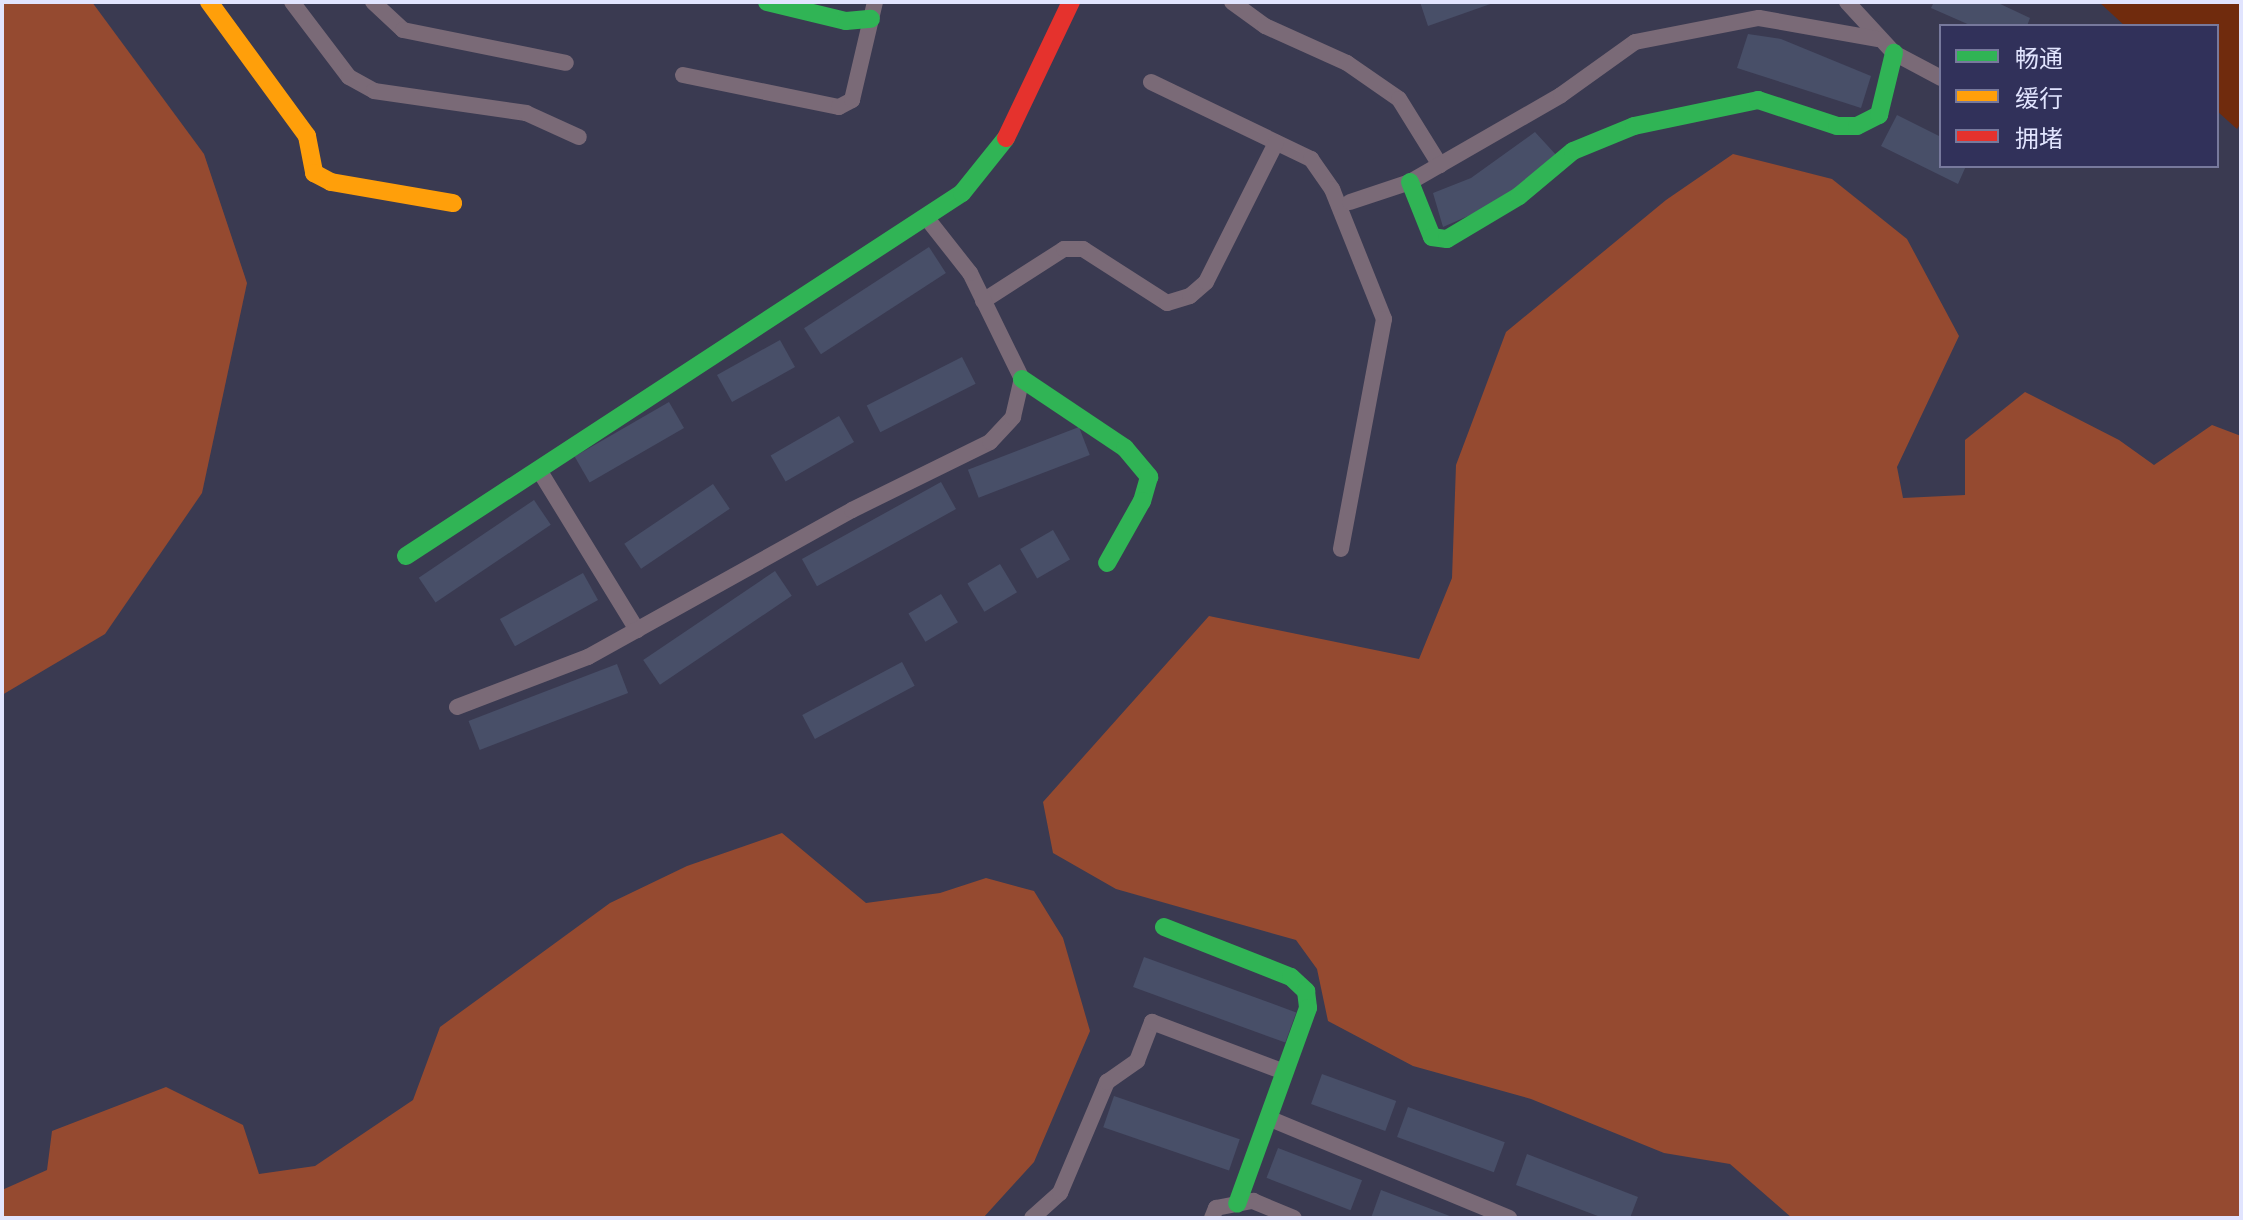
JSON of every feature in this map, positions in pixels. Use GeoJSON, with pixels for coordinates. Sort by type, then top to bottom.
{"type":"FeatureCollection","features":[{"type":"Feature","properties":{"kind":"street"},"geometry":{"type":"LineString","coordinates":[[209,2],[307,136],[314,173],[331,182],[453,203]]}},
{"type":"Feature","properties":{"kind":"street"},"geometry":{"type":"LineString","coordinates":[[292,2],[349,77],[374,91],[526,113],[579,137]]}},
{"type":"Feature","properties":{"kind":"street"},"geometry":{"type":"LineString","coordinates":[[373,2],[403,30],[566,63]]}},
{"type":"Feature","properties":{"kind":"street"},"geometry":{"type":"LineString","coordinates":[[767,2],[846,21],[873,10]]}},
{"type":"Feature","properties":{"kind":"street"},"geometry":{"type":"LineString","coordinates":[[406,556],[962,193],[1000,151],[1071,2]]}},
{"type":"Feature","properties":{"kind":"street"},"geometry":{"type":"LineString","coordinates":[[1232,2],[1265,26],[1347,63],[1399,99],[1440,165]]}},
{"type":"Feature","properties":{"kind":"street"},"geometry":{"type":"LineString","coordinates":[[1847,2],[1894,53],[1939,77]]}},
{"type":"Feature","properties":{"kind":"street"},"geometry":{"type":"LineString","coordinates":[[683,75],[839,107],[852,100],[873,10]]}},
{"type":"Feature","properties":{"kind":"street"},"geometry":{"type":"LineString","coordinates":[[1350,202],[1410,182],[1561,95],[1635,42],[1759,18],[1878,39]]}},
{"type":"Feature","properties":{"kind":"street"},"geometry":{"type":"LineString","coordinates":[[1410,182],[1432,237],[1447,239],[1519,196],[1573,151],[1634,126],[1758,100],[1837,126],[1857,126],[1879,115],[1894,53]]}},
{"type":"Feature","properties":{"kind":"street"},"geometry":{"type":"LineString","coordinates":[[1151,82],[1311,159],[1332,189],[1384,319],[1341,549]]}},
{"type":"Feature","properties":{"kind":"street"},"geometry":{"type":"LineString","coordinates":[[983,301],[1064,249],[1083,249],[1167,303],[1190,296],[1206,282],[1276,143]]}},
{"type":"Feature","properties":{"kind":"street"},"geometry":{"type":"LineString","coordinates":[[926,217],[970,273],[1022,379],[1125,448],[1149,477],[1142,501],[1107,563]]}},
{"type":"Feature","properties":{"kind":"street"},"geometry":{"type":"LineString","coordinates":[[457,707],[588,657],[852,510],[990,442],[1013,417],[1022,379]]}},
{"type":"Feature","properties":{"kind":"street"},"geometry":{"type":"LineString","coordinates":[[539,470],[637,630]]}},
{"type":"Feature","properties":{"kind":"street"},"geometry":{"type":"LineString","coordinates":[[1164,927],[1291,977],[1306,991],[1308,1008],[1237,1204]]}},
{"type":"Feature","properties":{"kind":"street"},"geometry":{"type":"LineString","coordinates":[[1032,1218],[1060,1193],[1107,1082],[1137,1061],[1152,1022],[1284,1072]]}},
{"type":"Feature","properties":{"kind":"street"},"geometry":{"type":"LineString","coordinates":[[1268,1118],[1509,1218]]}},
{"type":"Feature","properties":{"kind":"street"},"geometry":{"type":"LineString","coordinates":[[1212,1218],[1216,1208],[1253,1201],[1294,1218]]}},
{"type":"Feature","properties":{"kind":"shaded area"},"geometry":{"type":"Polygon","coordinates":[[[2,2],[92,2],[204,154],[247,283],[202,493],[105,634],[2,695],[2,2]]]}},
{"type":"Feature","properties":{"kind":"shaded area"},"geometry":{"type":"Polygon","coordinates":[[[2099,2],[2241,2],[2241,123],[2237,129],[2219,113],[2219,24],[2123,24],[2099,2]]]}},
{"type":"Feature","properties":{"kind":"shaded area"},"geometry":{"type":"Polygon","coordinates":[[[1733,154],[1832,179],[1907,239],[1959,336],[1897,467],[1903,498],[1965,495],[1965,440],[2025,392],[2119,440],[2154,465],[2212,425],[2241,436],[2241,1218],[1792,1218],[1730,1164],[1664,1153],[1531,1099],[1413,1066],[1328,1021],[1317,969],[1296,940],[1116,889],[1053,853],[1043,802],[1209,616],[1419,659],[1452,578],[1456,465],[1506,332],[1666,200],[1733,154]]]}},
{"type":"Feature","properties":{"kind":"shaded area"},"geometry":{"type":"Polygon","coordinates":[[[782,833],[866,903],[940,893],[986,878],[1034,891],[1063,938],[1090,1031],[1034,1162],[983,1218],[2,1218],[2,1190],[47,1170],[52,1131],[166,1087],[243,1125],[259,1174],[315,1166],[413,1100],[440,1027],[610,903],[687,866],[782,833]]]}},
{"type":"Feature","properties":{"kind":"building"},"geometry":{"type":"Polygon","coordinates":[[[1420,2],[1496,2],[1428,26],[1420,2]]]}},
{"type":"Feature","properties":{"kind":"building"},"geometry":{"type":"Polygon","coordinates":[[[1934,2],[1996,2],[2030,18],[2028,24],[1967,24],[1931,8],[1934,2]]]}},
{"type":"Feature","properties":{"kind":"building"},"geometry":{"type":"Polygon","coordinates":[[[1748,34],[1781,39],[1871,76],[1861,108],[1737,68],[1748,34]]]}},
{"type":"Feature","properties":{"kind":"building"},"geometry":{"type":"Polygon","coordinates":[[[1897,115],[1939,136],[1939,168],[1965,168],[1958,184],[1881,146],[1897,115]]]}},
{"type":"Feature","properties":{"kind":"building"},"geometry":{"type":"Polygon","coordinates":[[[1535,132],[1558,157],[1493,205],[1443,227],[1433,193],[1471,178],[1535,132]]]}},
{"type":"Feature","properties":{"kind":"building"},"geometry":{"type":"Polygon","coordinates":[[[929,247],[946,273],[821,354],[804,328],[929,247]]]}},
{"type":"Feature","properties":{"kind":"building"},"geometry":{"type":"Polygon","coordinates":[[[780,340],[795,367],[732,402],[717,375],[780,340]]]}},
{"type":"Feature","properties":{"kind":"building"},"geometry":{"type":"Polygon","coordinates":[[[962,357],[976,384],[880,432],[867,406],[962,357]]]}},
{"type":"Feature","properties":{"kind":"building"},"geometry":{"type":"Polygon","coordinates":[[[669,402],[684,428],[590,482],[575,456],[669,402]]]}},
{"type":"Feature","properties":{"kind":"building"},"geometry":{"type":"Polygon","coordinates":[[[839,416],[854,442],[786,481],[771,456],[839,416]]]}},
{"type":"Feature","properties":{"kind":"building"},"geometry":{"type":"Polygon","coordinates":[[[1079,427],[1090,455],[979,498],[968,470],[1079,427]]]}},
{"type":"Feature","properties":{"kind":"building"},"geometry":{"type":"Polygon","coordinates":[[[941,482],[956,509],[817,586],[802,559],[941,482]]]}},
{"type":"Feature","properties":{"kind":"building"},"geometry":{"type":"Polygon","coordinates":[[[713,484],[730,509],[641,569],[624,544],[713,484]]]}},
{"type":"Feature","properties":{"kind":"building"},"geometry":{"type":"Polygon","coordinates":[[[534,500],[551,525],[436,603],[419,578],[534,500]]]}},
{"type":"Feature","properties":{"kind":"building"},"geometry":{"type":"Polygon","coordinates":[[[1053,530],[1070,559],[1037,578],[1020,549],[1053,530]]]}},
{"type":"Feature","properties":{"kind":"building"},"geometry":{"type":"Polygon","coordinates":[[[1000,564],[1017,592],[984,612],[967,584],[1000,564]]]}},
{"type":"Feature","properties":{"kind":"building"},"geometry":{"type":"Polygon","coordinates":[[[775,571],[792,596],[660,685],[643,660],[775,571]]]}},
{"type":"Feature","properties":{"kind":"building"},"geometry":{"type":"Polygon","coordinates":[[[583,573],[598,600],[515,646],[500,619],[583,573]]]}},
{"type":"Feature","properties":{"kind":"building"},"geometry":{"type":"Polygon","coordinates":[[[941,594],[958,622],[925,642],[908,614],[941,594]]]}},
{"type":"Feature","properties":{"kind":"building"},"geometry":{"type":"Polygon","coordinates":[[[902,662],[915,686],[815,739],[802,715],[902,662]]]}},
{"type":"Feature","properties":{"kind":"building"},"geometry":{"type":"Polygon","coordinates":[[[617,664],[628,693],[480,750],[469,721],[617,664]]]}},
{"type":"Feature","properties":{"kind":"building"},"geometry":{"type":"Polygon","coordinates":[[[1144,957],[1296,1012],[1285,1042],[1133,987],[1144,957]]]}},
{"type":"Feature","properties":{"kind":"building"},"geometry":{"type":"Polygon","coordinates":[[[1322,1074],[1396,1101],[1385,1131],[1311,1104],[1322,1074]]]}},
{"type":"Feature","properties":{"kind":"building"},"geometry":{"type":"Polygon","coordinates":[[[1114,1096],[1240,1139],[1229,1171],[1103,1127],[1114,1096]]]}},
{"type":"Feature","properties":{"kind":"building"},"geometry":{"type":"Polygon","coordinates":[[[1408,1107],[1505,1142],[1494,1172],[1397,1137],[1408,1107]]]}},
{"type":"Feature","properties":{"kind":"building"},"geometry":{"type":"Polygon","coordinates":[[[1278,1148],[1362,1180],[1351,1210],[1267,1178],[1278,1148]]]}},
{"type":"Feature","properties":{"kind":"building"},"geometry":{"type":"Polygon","coordinates":[[[1527,1154],[1638,1197],[1630,1218],[1603,1218],[1516,1185],[1527,1154]]]}},
{"type":"Feature","properties":{"kind":"building"},"geometry":{"type":"Polygon","coordinates":[[[1381,1190],[1455,1218],[1371,1218],[1381,1190]]]}},
{"type":"Feature","properties":{"kind":"traffic: fast"},"geometry":{"type":"LineString","coordinates":[[767,2],[846,21],[871,19]]}},
{"type":"Feature","properties":{"kind":"traffic: fast"},"geometry":{"type":"LineString","coordinates":[[1410,182],[1432,237],[1447,239],[1519,196],[1573,151],[1634,126],[1758,100],[1837,126],[1857,126],[1879,115],[1894,53]]}},
{"type":"Feature","properties":{"kind":"traffic: fast"},"geometry":{"type":"LineString","coordinates":[[406,556],[962,193],[1006,138]]}},
{"type":"Feature","properties":{"kind":"traffic: fast"},"geometry":{"type":"LineString","coordinates":[[1022,379],[1125,448],[1149,477],[1142,501],[1107,563]]}},
{"type":"Feature","properties":{"kind":"traffic: fast"},"geometry":{"type":"LineString","coordinates":[[1164,927],[1291,977],[1306,991],[1308,1008],[1237,1204]]}},
{"type":"Feature","properties":{"kind":"traffic: slow"},"geometry":{"type":"LineString","coordinates":[[209,2],[307,136],[314,173],[331,182],[453,203]]}},
{"type":"Feature","properties":{"kind":"traffic: jam"},"geometry":{"type":"LineString","coordinates":[[1006,138],[1071,2]]}}]}
